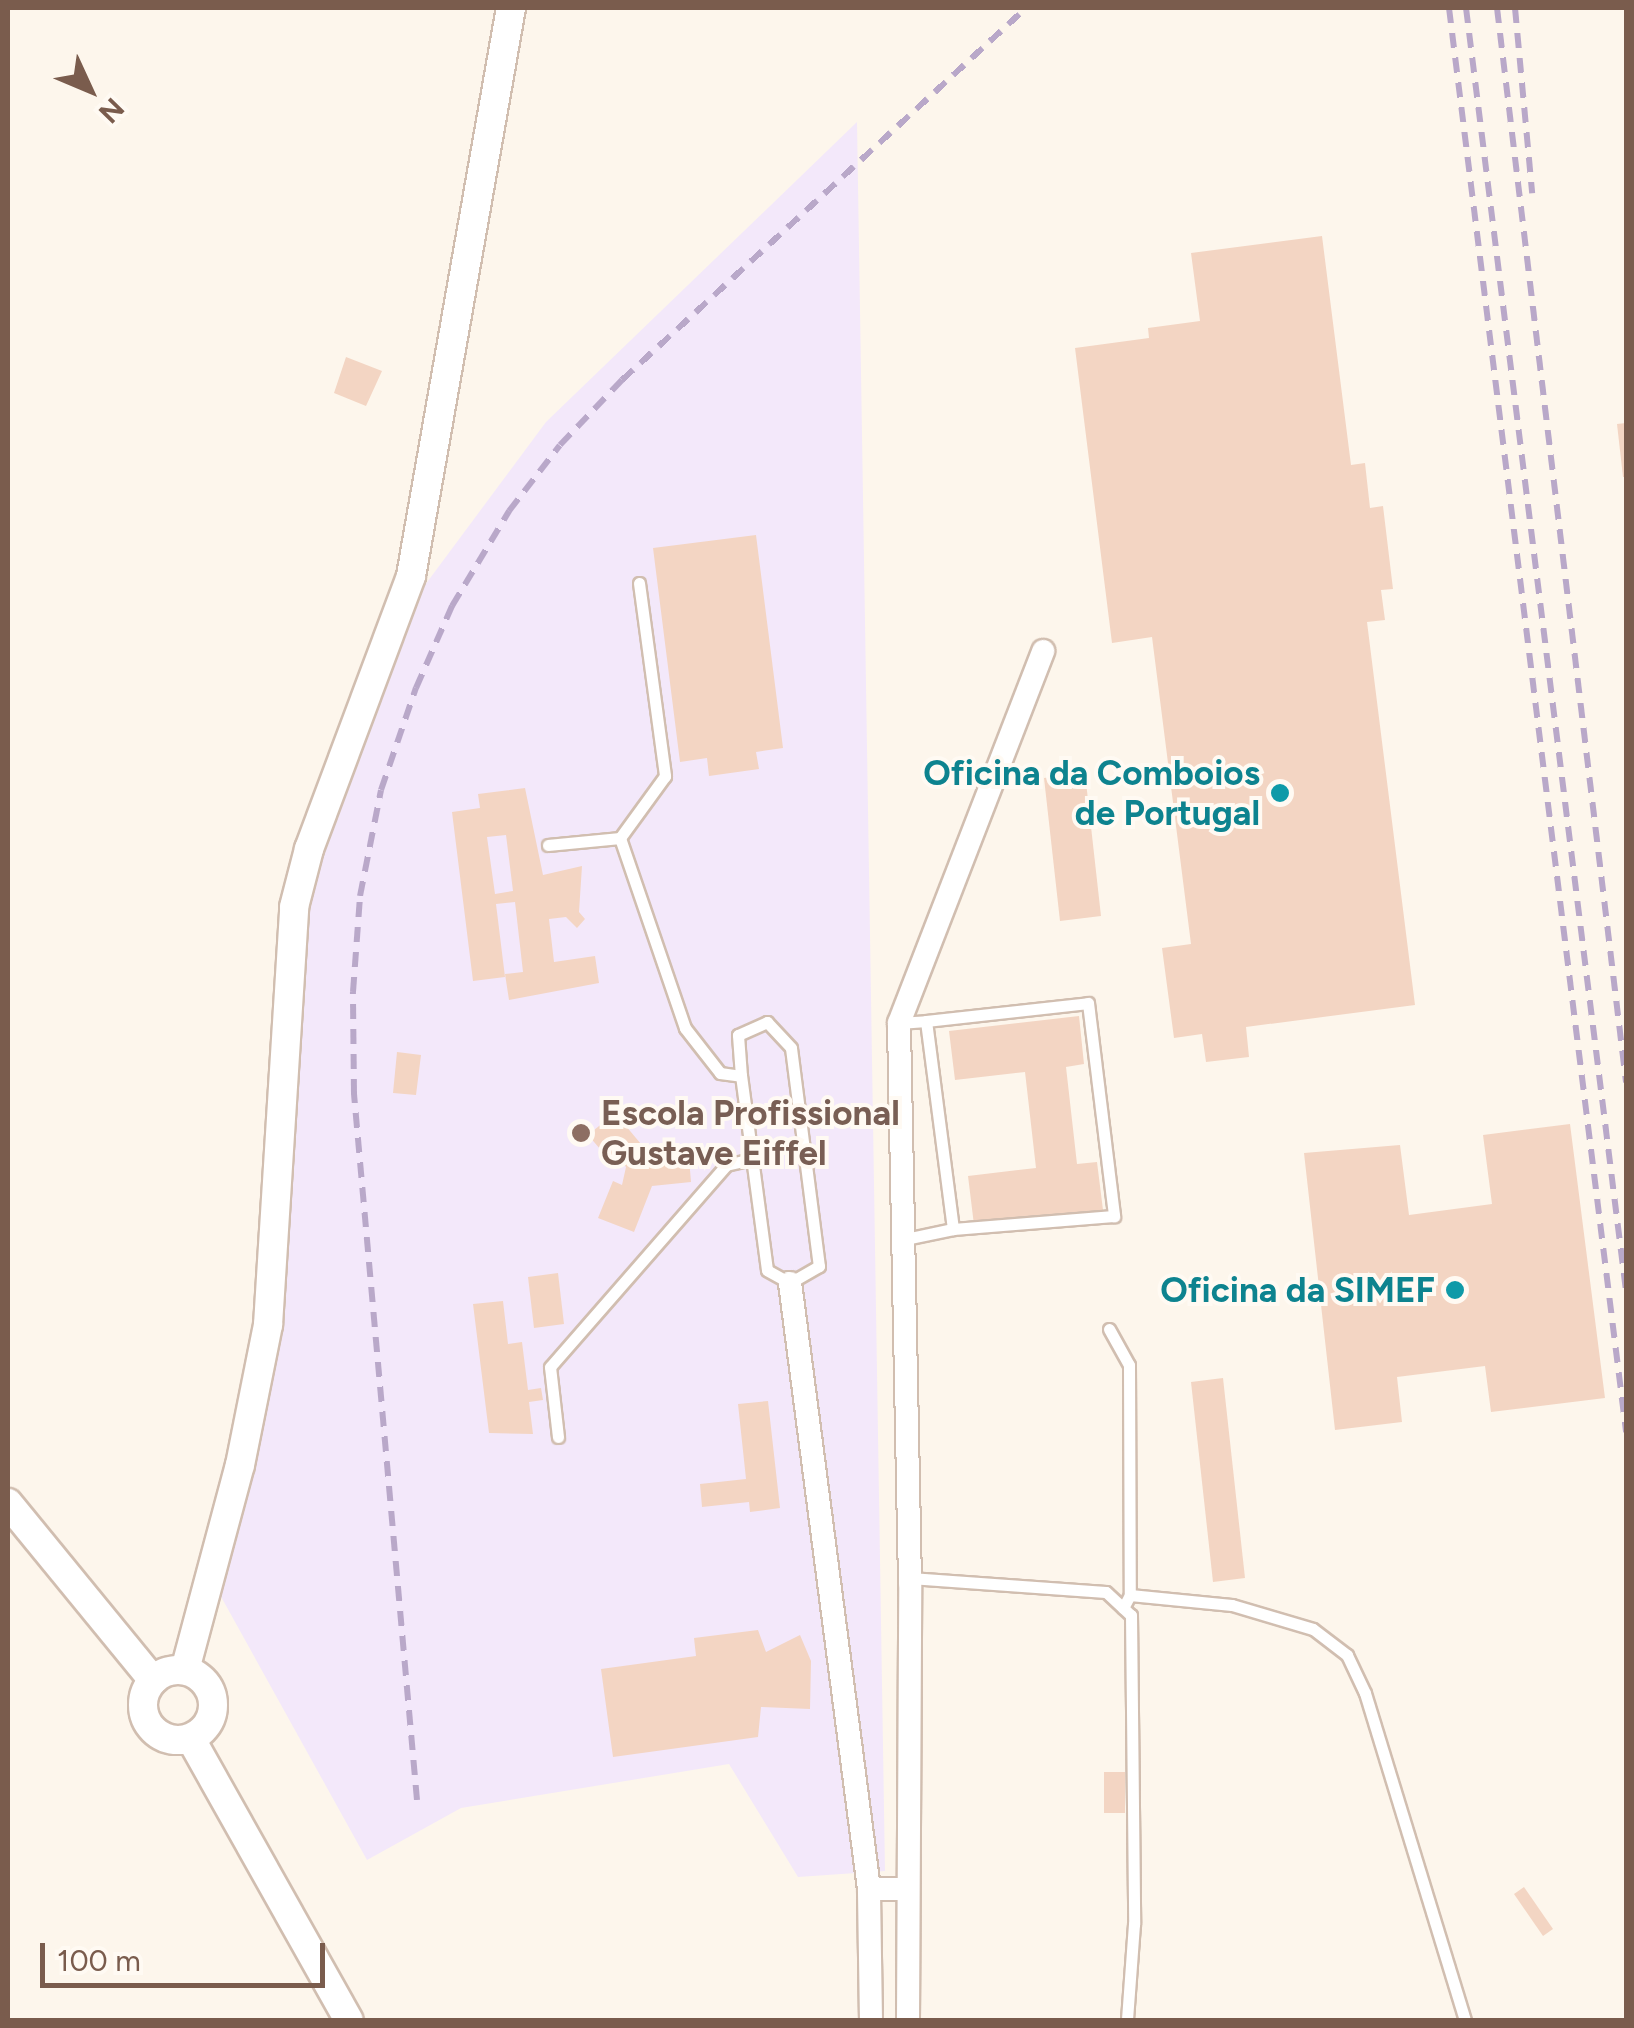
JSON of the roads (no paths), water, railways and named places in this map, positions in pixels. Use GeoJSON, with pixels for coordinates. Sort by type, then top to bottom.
{"type":"FeatureCollection","features":[{"type":"Feature","properties":{"kind":"street"},"geometry":{"type":"LineString","coordinates":[[185,1670],[240,1465],[268,1325],[294,907],[309,849],[411,576],[511,8]]}},
{"type":"Feature","properties":{"kind":"street"},"geometry":{"type":"LineString","coordinates":[[908,2020],[910,1578],[906,1239],[898,1024],[1043,651]]}},
{"type":"Feature","properties":{"kind":"street"},"geometry":{"type":"LineString","coordinates":[[790,1284],[869,1890],[871,2020]]}},
{"type":"Feature","properties":{"kind":"street"},"geometry":{"type":"LineString","coordinates":[[8,1503],[153,1680]]}},
{"type":"Feature","properties":{"kind":"street"},"geometry":{"type":"LineString","coordinates":[[185,1670],[205,1682],[214,1702],[208,1724],[191,1739],[167,1739],[148,1725],[143,1702],[153,1680],[185,1670]]}},
{"type":"Feature","properties":{"kind":"street"},"geometry":{"type":"LineString","coordinates":[[191,1739],[349,2020]]}},
{"type":"Feature","properties":{"kind":"street"},"geometry":{"type":"LineString","coordinates":[[869,1890],[906,1888]]}},
{"type":"Feature","properties":{"kind":"lane"},"geometry":{"type":"LineString","coordinates":[[548,846],[620,838],[665,776],[639,583]]}},
{"type":"Feature","properties":{"kind":"lane"},"geometry":{"type":"LineString","coordinates":[[620,838],[685,1028],[720,1072],[741,1076]]}},
{"type":"Feature","properties":{"kind":"lane"},"geometry":{"type":"LineString","coordinates":[[898,1024],[1088,1003],[1114,1216],[952,1229],[906,1239]]}},
{"type":"Feature","properties":{"kind":"lane"},"geometry":{"type":"LineString","coordinates":[[926,1021],[952,1229]]}},
{"type":"Feature","properties":{"kind":"lane"},"geometry":{"type":"LineString","coordinates":[[768,1022],[792,1048],[819,1266],[790,1284],[767,1270],[752,1160],[738,1035],[768,1022]]}},
{"type":"Feature","properties":{"kind":"lane"},"geometry":{"type":"LineString","coordinates":[[558,1437],[550,1367],[726,1165],[752,1160]]}},
{"type":"Feature","properties":{"kind":"lane"},"geometry":{"type":"LineString","coordinates":[[1109,1330],[1129,1365],[1130,1594],[1123,1608]]}},
{"type":"Feature","properties":{"kind":"lane"},"geometry":{"type":"LineString","coordinates":[[910,1578],[1106,1592],[1132,1616],[1134,1924],[1127,2020]]}},
{"type":"Feature","properties":{"kind":"lane"},"geometry":{"type":"LineString","coordinates":[[1130,1594],[1246,1608],[1313,1628],[1347,1654],[1365,1693],[1466,2020]]}},
{"type":"Feature","properties":{"kind":"railway"},"geometry":{"type":"LineString","coordinates":[[417,1800],[354,1094],[353,992],[360,896],[381,790],[416,688],[452,606],[509,511],[560,445],[622,380],[1026,8]]}},
{"type":"Feature","properties":{"kind":"railway"},"geometry":{"type":"LineString","coordinates":[[1449,8],[1626,1432]]}},
{"type":"Feature","properties":{"kind":"railway"},"geometry":{"type":"LineString","coordinates":[[1466,8],[1626,1291]]}},
{"type":"Feature","properties":{"kind":"railway"},"geometry":{"type":"LineString","coordinates":[[1497,8],[1626,1082]]}},
{"type":"Feature","properties":{"kind":"railway"},"geometry":{"type":"LineString","coordinates":[[1515,8],[1532,193]]}},
{"type":"Feature","properties":{"kind":"place","name":"Oficina da Comboios de Portugal"},"geometry":{"type":"Point","coordinates":[1280,793]}},
{"type":"Feature","properties":{"kind":"place","name":"Escola Profissional Gustave Eiffel"},"geometry":{"type":"Point","coordinates":[581,1133]}},
{"type":"Feature","properties":{"kind":"place","name":"Oficina da SIMEF"},"geometry":{"type":"Point","coordinates":[1455,1290]}}]}
